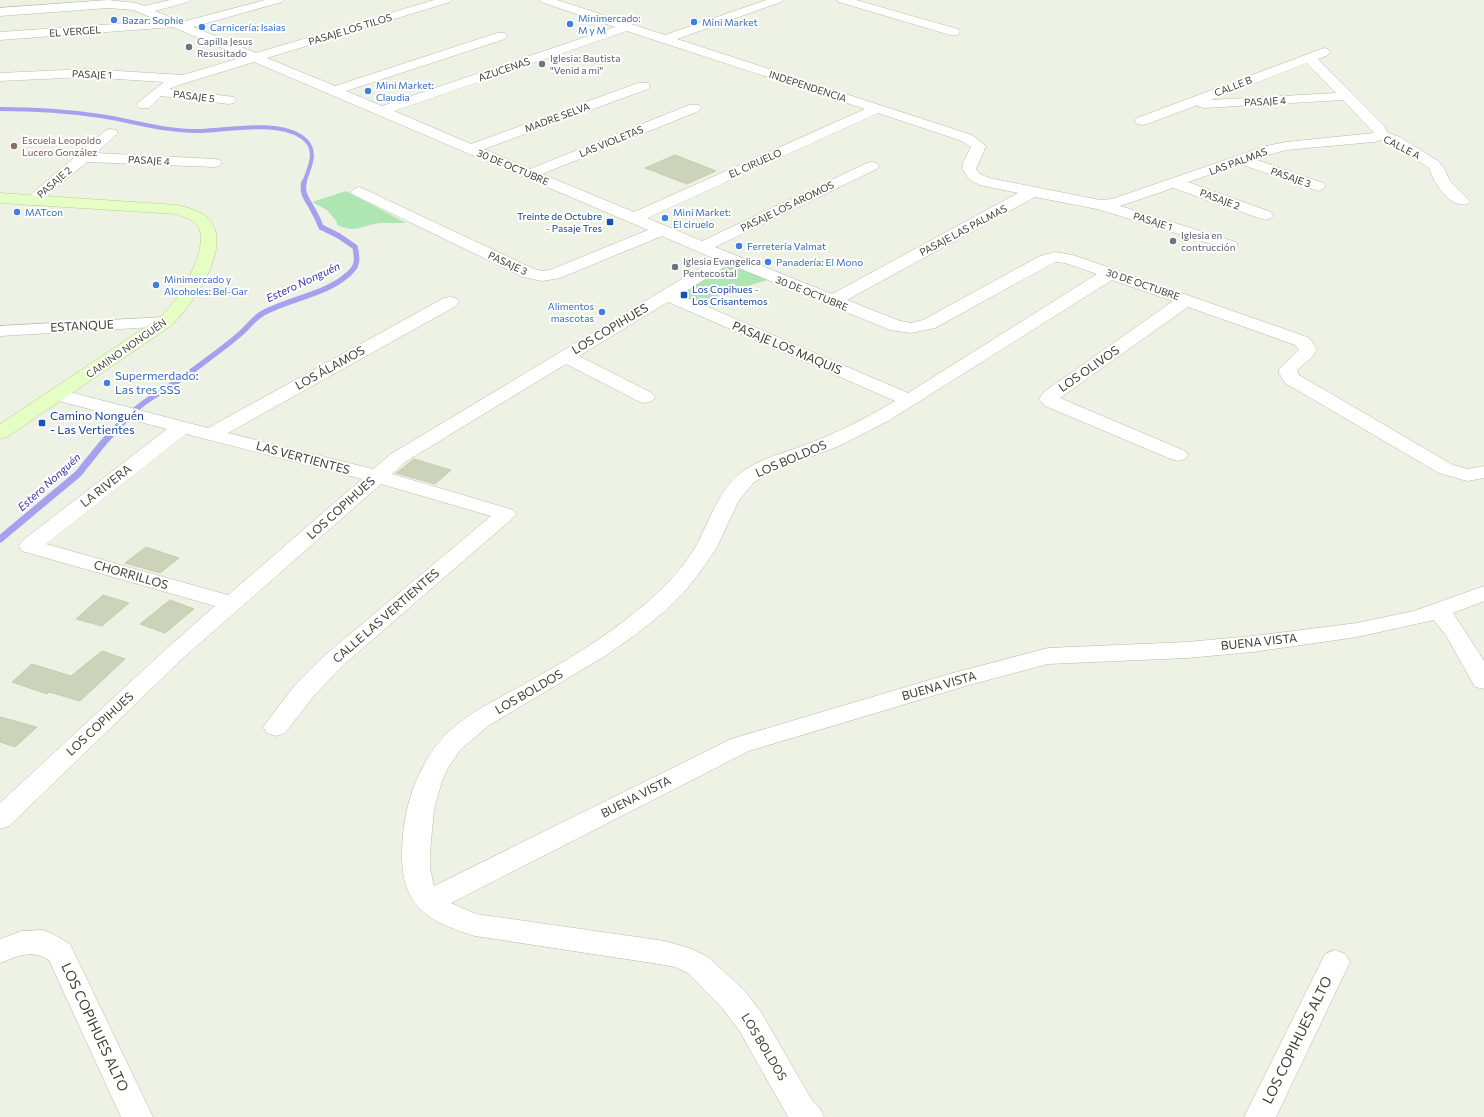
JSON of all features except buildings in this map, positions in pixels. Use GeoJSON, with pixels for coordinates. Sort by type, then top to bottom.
{"type":"FeatureCollection","features":[{"type":"Feature","properties":{"kind":"main road","name":"CAMINO NONGUÉN"},"geometry":{"type":"LineString","coordinates":[[0,198],[164,207],[181,211],[200,219],[208,229],[209,234],[205,258],[197,279],[188,296],[165,322],[0,433]]}},
{"type":"Feature","properties":{"kind":"street"},"geometry":{"type":"LineString","coordinates":[[144,10],[184,0]]}},
{"type":"Feature","properties":{"kind":"street","name":"EL VERGEL"},"geometry":{"type":"LineString","coordinates":[[0,36],[178,25],[278,0]]}},
{"type":"Feature","properties":{"kind":"street","name":"PASAJE LOS TILOS"},"geometry":{"type":"LineString","coordinates":[[255,58],[446,0]]}},
{"type":"Feature","properties":{"kind":"street","name":"INDEPENDENCIA"},"geometry":{"type":"LineString","coordinates":[[545,0],[973,141],[977,144],[979,149],[969,166],[969,169],[975,176],[992,184],[1032,192]]}},
{"type":"Feature","properties":{"kind":"street"},"geometry":{"type":"LineString","coordinates":[[666,39],[777,0]]}},
{"type":"Feature","properties":{"kind":"street"},"geometry":{"type":"LineString","coordinates":[[843,0],[954,32]]}},
{"type":"Feature","properties":{"kind":"street","name":"30 DE OCTUBRE"},"geometry":{"type":"LineString","coordinates":[[0,12],[82,3],[128,2],[255,58],[728,258],[888,324],[903,328],[918,327],[929,324],[1050,258],[1067,258],[1301,341],[1307,347],[1307,352],[1288,369],[1289,376],[1297,382],[1446,469],[1467,475],[1484,472]]}},
{"type":"Feature","properties":{"kind":"street","name":"AZUCENAS"},"geometry":{"type":"LineString","coordinates":[[381,111],[627,27]]}},
{"type":"Feature","properties":{"kind":"street"},"geometry":{"type":"LineString","coordinates":[[334,91],[501,36]]}},
{"type":"Feature","properties":{"kind":"street","name":"CALLE B"},"geometry":{"type":"LineString","coordinates":[[1142,121],[1324,52]]}},
{"type":"Feature","properties":{"kind":"street","name":"CALLE A"},"geometry":{"type":"LineString","coordinates":[[1309,57],[1379,129],[1381,133],[1380,135],[1395,140],[1437,167],[1439,176],[1453,194],[1462,201]]}},
{"type":"Feature","properties":{"kind":"street","name":"PASAJE 1"},"geometry":{"type":"LineString","coordinates":[[144,105],[170,84],[255,58]]}},
{"type":"Feature","properties":{"kind":"street","name":"PASAJE 1"},"geometry":{"type":"LineString","coordinates":[[0,77],[86,73],[184,79]]}},
{"type":"Feature","properties":{"kind":"street","name":"MADRE SELVA"},"geometry":{"type":"LineString","coordinates":[[471,149],[643,86]]}},
{"type":"Feature","properties":{"kind":"street","name":"PASAJE 5"},"geometry":{"type":"LineString","coordinates":[[159,92],[229,100]]}},
{"type":"Feature","properties":{"kind":"street","name":"PASAJE 4"},"geometry":{"type":"LineString","coordinates":[[1184,105],[1347,96]]}},
{"type":"Feature","properties":{"kind":"street","name":"LAS VIOLETAS"},"geometry":{"type":"LineString","coordinates":[[529,174],[694,108]]}},
{"type":"Feature","properties":{"kind":"street","name":"EL CIRUELO"},"geometry":{"type":"LineString","coordinates":[[634,218],[877,109]]}},
{"type":"Feature","properties":{"kind":"street","name":"PASAJE 2"},"geometry":{"type":"LineString","coordinates":[[34,200],[110,133]]}},
{"type":"Feature","properties":{"kind":"street","name":"LAS PALMAS"},"geometry":{"type":"LineString","coordinates":[[1100,205],[1115,203],[1276,148],[1373,138],[1380,135]]}},
{"type":"Feature","properties":{"kind":"street","name":"PASAJE 4"},"geometry":{"type":"LineString","coordinates":[[83,156],[215,163]]}},
{"type":"Feature","properties":{"kind":"street","name":"PASAJE 3"},"geometry":{"type":"LineString","coordinates":[[1242,160],[1318,186]]}},
{"type":"Feature","properties":{"kind":"street","name":"PASAJE LOS AROMOS"},"geometry":{"type":"LineString","coordinates":[[702,247],[872,166]]}},
{"type":"Feature","properties":{"kind":"street","name":"PASAJE 2"},"geometry":{"type":"LineString","coordinates":[[1175,183],[1265,215]]}},
{"type":"Feature","properties":{"kind":"street","name":"PASAJE 3"},"geometry":{"type":"LineString","coordinates":[[359,192],[522,270],[537,275],[554,274],[662,230]]}},
{"type":"Feature","properties":{"kind":"street"},"geometry":{"type":"LineString","coordinates":[[1032,192],[1100,205]]}},
{"type":"Feature","properties":{"kind":"street","name":"PASAJE LAS PALMAS"},"geometry":{"type":"LineString","coordinates":[[832,301],[1032,192]]}},
{"type":"Feature","properties":{"kind":"street","name":"PASAJE 1"},"geometry":{"type":"LineString","coordinates":[[1100,205],[1230,245]]}},
{"type":"Feature","properties":{"kind":"street","name":"LOS COPIHUES"},"geometry":{"type":"LineString","coordinates":[[0,819],[174,654],[398,458],[728,258]]}},
{"type":"Feature","properties":{"kind":"street","name":"LOS BOLDOS"},"geometry":{"type":"LineString","coordinates":[[808,1117],[801,1110],[750,1021],[733,999],[698,965],[682,957],[665,953],[475,925],[456,919],[429,901],[418,883],[416,854],[418,823],[424,794],[432,775],[449,745],[471,726],[580,661],[609,642],[656,607],[677,586],[697,561],[719,522],[729,499],[746,479],[772,464],[847,435],[878,419],[1111,273]]}},
{"type":"Feature","properties":{"kind":"street","name":"PASAJE LOS MAQUIS"},"geometry":{"type":"LineString","coordinates":[[666,295],[909,400]]}},
{"type":"Feature","properties":{"kind":"street","name":"LOS OLIVOS"},"geometry":{"type":"LineString","coordinates":[[1178,455],[1052,402],[1049,399],[1051,396],[1186,300]]}},
{"type":"Feature","properties":{"kind":"street","name":"LOS ÁLAMOS"},"geometry":{"type":"LineString","coordinates":[[211,434],[450,302]]}},
{"type":"Feature","properties":{"kind":"street","name":"ESTANQUE"},"geometry":{"type":"LineString","coordinates":[[0,331],[165,322]]}},
{"type":"Feature","properties":{"kind":"street"},"geometry":{"type":"LineString","coordinates":[[0,346],[28,329]]}},
{"type":"Feature","properties":{"kind":"street"},"geometry":{"type":"LineString","coordinates":[[564,356],[645,397]]}},
{"type":"Feature","properties":{"kind":"street","name":"LAS VERTIENTES"},"geometry":{"type":"LineString","coordinates":[[58,395],[444,494],[506,514]]}},
{"type":"Feature","properties":{"kind":"street","name":"LA RIVERA"},"geometry":{"type":"LineString","coordinates":[[30,546],[182,426]]}},
{"type":"Feature","properties":{"kind":"street","name":"CALLE LAS VERTIENTES"},"geometry":{"type":"LineString","coordinates":[[276,727],[304,691],[333,662],[506,514]]}},
{"type":"Feature","properties":{"kind":"street","name":"CHORRILLOS"},"geometry":{"type":"LineString","coordinates":[[30,546],[232,604]]}},
{"type":"Feature","properties":{"kind":"street","name":"BUENA VISTA"},"geometry":{"type":"LineString","coordinates":[[429,901],[740,745],[984,673],[1034,659],[1063,654],[1187,650],[1318,636],[1394,623],[1439,610],[1484,592]]}},
{"type":"Feature","properties":{"kind":"street"},"geometry":{"type":"LineString","coordinates":[[1439,610],[1457,634],[1484,680]]}},
{"type":"Feature","properties":{"kind":"street","name":"LOS COPIHUES ALTO"},"geometry":{"type":"LineString","coordinates":[[0,951],[22,942],[44,942],[60,952],[137,1117]]}},
{"type":"Feature","properties":{"kind":"street","name":"LOS COPIHUES ALTO"},"geometry":{"type":"LineString","coordinates":[[1260,1117],[1335,962]]}},
{"type":"Feature","properties":{"kind":"green space"},"geometry":{"type":"Polygon","coordinates":[[[346,191],[406,223],[380,223],[355,229],[344,228],[337,225],[337,222],[327,210],[312,202],[346,191]]]}},
{"type":"Feature","properties":{"kind":"green space"},"geometry":{"type":"Polygon","coordinates":[[[728,260],[767,280],[722,294],[702,304],[672,294],[728,260]]]}},
{"type":"Feature","properties":{"kind":"waterway","name":"Estero Nonguén"},"geometry":{"type":"LineString","coordinates":[[0,109],[75,113],[188,131],[253,127],[280,129],[292,132],[302,137],[311,147],[312,159],[304,183]]}},
{"type":"Feature","properties":{"kind":"waterway","name":"Estero Nonguén"},"geometry":{"type":"LineString","coordinates":[[126,418],[140,405],[184,377],[222,348],[263,313],[272,308],[329,287],[353,270],[357,260],[355,247],[339,236],[321,227],[306,198],[303,187],[304,182]]}},
{"type":"Feature","properties":{"kind":"waterway","name":"Estero Nonguén"},"geometry":{"type":"LineString","coordinates":[[0,539],[78,474],[126,418]]}},
{"type":"Feature","properties":{"kind":"place","name":"Bazar: Sophie"},"geometry":{"type":"Point","coordinates":[114,20]}},
{"type":"Feature","properties":{"kind":"place","name":"Mini Market"},"geometry":{"type":"Point","coordinates":[694,22]}},
{"type":"Feature","properties":{"kind":"place","name":"Minimercado: M y M"},"geometry":{"type":"Point","coordinates":[570,24]}},
{"type":"Feature","properties":{"kind":"place","name":"Carnicería: Isaias"},"geometry":{"type":"Point","coordinates":[202,27]}},
{"type":"Feature","properties":{"kind":"place","name":"Capilla Jesus Resusitado"},"geometry":{"type":"Point","coordinates":[189,47]}},
{"type":"Feature","properties":{"kind":"place","name":"Iglesia: Bautista \"Venid a mi\""},"geometry":{"type":"Point","coordinates":[542,64]}},
{"type":"Feature","properties":{"kind":"place","name":"Mini Market: Claudia"},"geometry":{"type":"Point","coordinates":[368,91]}},
{"type":"Feature","properties":{"kind":"place","name":"Escuela Leopoldo Lucero González"},"geometry":{"type":"Point","coordinates":[14,146]}},
{"type":"Feature","properties":{"kind":"place","name":"MATcon"},"geometry":{"type":"Point","coordinates":[17,212]}},
{"type":"Feature","properties":{"kind":"place","name":"Mini Market: El ciruelo"},"geometry":{"type":"Point","coordinates":[665,218]}},
{"type":"Feature","properties":{"kind":"place","name":"Treinte de Octubre - Pasaje Tres"},"geometry":{"type":"Point","coordinates":[610,222]}},
{"type":"Feature","properties":{"kind":"place","name":"Iglesia en contrucción"},"geometry":{"type":"Point","coordinates":[1173,241]}},
{"type":"Feature","properties":{"kind":"place","name":"Ferretería Valmat"},"geometry":{"type":"Point","coordinates":[739,246]}},
{"type":"Feature","properties":{"kind":"place","name":"Panadería: El Mono"},"geometry":{"type":"Point","coordinates":[768,262]}},
{"type":"Feature","properties":{"kind":"place","name":"Iglesia Evangelica Pentecostal"},"geometry":{"type":"Point","coordinates":[675,267]}},
{"type":"Feature","properties":{"kind":"place","name":"Minimercado y Alcoholes: Bel-Gar"},"geometry":{"type":"Point","coordinates":[156,285]}},
{"type":"Feature","properties":{"kind":"place","name":"Los Copihues - Los Crisantemos"},"geometry":{"type":"Point","coordinates":[684,295]}},
{"type":"Feature","properties":{"kind":"place","name":"Alimentos mascotas"},"geometry":{"type":"Point","coordinates":[602,312]}},
{"type":"Feature","properties":{"kind":"place","name":"Supermerdado: Las tres SSS"},"geometry":{"type":"Point","coordinates":[107,383]}},
{"type":"Feature","properties":{"kind":"place","name":"Camino Nonguén - Las Vertientes"},"geometry":{"type":"Point","coordinates":[42,423]}}]}
